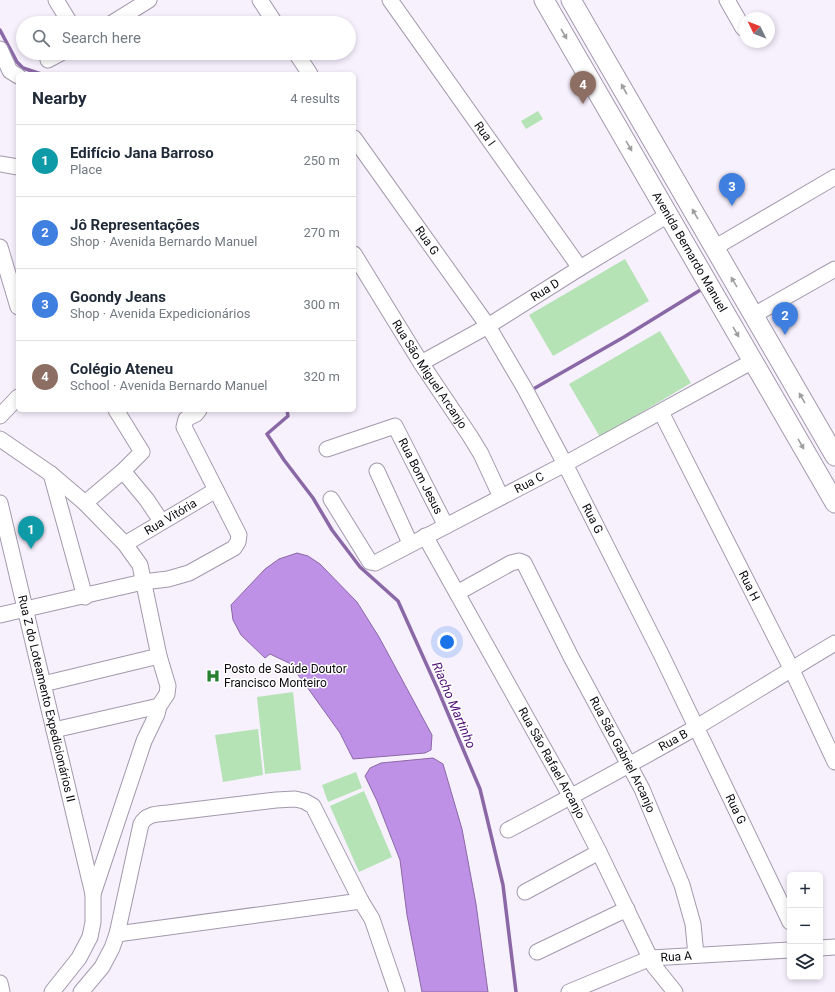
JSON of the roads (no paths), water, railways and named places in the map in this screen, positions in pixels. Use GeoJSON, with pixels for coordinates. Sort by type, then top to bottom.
{"type":"FeatureCollection","features":[{"type":"Feature","properties":{"kind":"main road","name":"Avenida Bernardo Manuel"},"geometry":{"type":"LineString","coordinates":[[544,0],[835,503]]}},
{"type":"Feature","properties":{"kind":"main road","name":"Avenida Bernardo Manuel"},"geometry":{"type":"LineString","coordinates":[[571,0],[835,456]]}},
{"type":"Feature","properties":{"kind":"street"},"geometry":{"type":"LineString","coordinates":[[56,0],[66,16]]}},
{"type":"Feature","properties":{"kind":"street"},"geometry":{"type":"LineString","coordinates":[[123,16],[149,0]]}},
{"type":"Feature","properties":{"kind":"street"},"geometry":{"type":"LineString","coordinates":[[260,0],[270,16]]}},
{"type":"Feature","properties":{"kind":"street","name":"Rua I"},"geometry":{"type":"LineString","coordinates":[[390,0],[580,268]]}},
{"type":"Feature","properties":{"kind":"street"},"geometry":{"type":"LineString","coordinates":[[727,0],[739,21]]}},
{"type":"Feature","properties":{"kind":"street"},"geometry":{"type":"LineString","coordinates":[[0,49],[9,73]]}},
{"type":"Feature","properties":{"kind":"street"},"geometry":{"type":"LineString","coordinates":[[301,60],[309,72]]}},
{"type":"Feature","properties":{"kind":"street","name":"Rua G"},"geometry":{"type":"LineString","coordinates":[[356,141],[488,326],[565,464],[662,654],[787,916]]}},
{"type":"Feature","properties":{"kind":"street"},"geometry":{"type":"LineString","coordinates":[[0,164],[16,167]]}},
{"type":"Feature","properties":{"kind":"street"},"geometry":{"type":"LineString","coordinates":[[714,248],[835,177]]}},
{"type":"Feature","properties":{"kind":"street","name":"Rua D"},"geometry":{"type":"LineString","coordinates":[[421,363],[488,326],[668,215]]}},
{"type":"Feature","properties":{"kind":"street"},"geometry":{"type":"LineString","coordinates":[[0,247],[16,300]]}},
{"type":"Feature","properties":{"kind":"street","name":"Rua São Miguel Arcanjo"},"geometry":{"type":"LineString","coordinates":[[356,257],[421,363],[481,454],[501,497]]}},
{"type":"Feature","properties":{"kind":"street"},"geometry":{"type":"LineString","coordinates":[[754,315],[835,268]]}},
{"type":"Feature","properties":{"kind":"street","name":"Rua C"},"geometry":{"type":"LineString","coordinates":[[331,499],[371,563],[375,563],[410,543],[446,526],[565,464],[753,361]]}},
{"type":"Feature","properties":{"kind":"street"},"geometry":{"type":"LineString","coordinates":[[0,416],[16,399]]}},
{"type":"Feature","properties":{"kind":"street"},"geometry":{"type":"LineString","coordinates":[[85,503],[142,452],[117,412]]}},
{"type":"Feature","properties":{"kind":"street"},"geometry":{"type":"LineString","coordinates":[[0,615],[143,582],[168,580],[189,573],[234,548],[238,542],[239,535],[184,427],[186,419],[198,412]]}},
{"type":"Feature","properties":{"kind":"street","name":"Rua H"},"geometry":{"type":"LineString","coordinates":[[661,412],[791,668],[835,762]]}},
{"type":"Feature","properties":{"kind":"street","name":"Rua Bom Jesus"},"geometry":{"type":"LineString","coordinates":[[327,449],[395,426],[446,526]]}},
{"type":"Feature","properties":{"kind":"street"},"geometry":{"type":"LineString","coordinates":[[0,439],[51,474],[85,503],[125,544],[140,565],[168,686],[165,698],[159,706],[157,714],[144,741],[93,894],[93,922],[90,937],[79,958],[52,992]]}},
{"type":"Feature","properties":{"kind":"street"},"geometry":{"type":"LineString","coordinates":[[122,471],[147,500],[161,521]]}},
{"type":"Feature","properties":{"kind":"street"},"geometry":{"type":"LineString","coordinates":[[377,471],[410,543]]}},
{"type":"Feature","properties":{"kind":"street"},"geometry":{"type":"LineString","coordinates":[[51,474],[85,596]]}},
{"type":"Feature","properties":{"kind":"street","name":"Rua Vitória"},"geometry":{"type":"LineString","coordinates":[[125,544],[161,521],[216,490]]}},
{"type":"Feature","properties":{"kind":"street","name":"Rua Z do Loteamento Expedicionários II"},"geometry":{"type":"LineString","coordinates":[[0,503],[2,518],[93,894]]}},
{"type":"Feature","properties":{"kind":"street","name":"Rua São Rafael Arcanjo"},"geometry":{"type":"LineString","coordinates":[[425,536],[571,797],[654,966],[675,992]]}},
{"type":"Feature","properties":{"kind":"street","name":"Rua São Gabriel Arcanjo"},"geometry":{"type":"LineString","coordinates":[[457,593],[511,563],[519,561],[524,563],[571,657],[642,790],[682,885],[693,924],[696,955]]}},
{"type":"Feature","properties":{"kind":"street","name":"Rua B"},"geometry":{"type":"LineString","coordinates":[[508,830],[630,765],[835,643]]}},
{"type":"Feature","properties":{"kind":"street"},"geometry":{"type":"LineString","coordinates":[[43,684],[160,656]]}},
{"type":"Feature","properties":{"kind":"street"},"geometry":{"type":"LineString","coordinates":[[54,730],[159,706]]}},
{"type":"Feature","properties":{"kind":"street"},"geometry":{"type":"LineString","coordinates":[[82,992],[102,967],[112,948],[117,934],[141,824],[145,818],[151,815],[295,799],[304,801],[313,806],[372,920],[397,992]]}},
{"type":"Feature","properties":{"kind":"street"},"geometry":{"type":"LineString","coordinates":[[525,892],[599,852]]}},
{"type":"Feature","properties":{"kind":"street"},"geometry":{"type":"LineString","coordinates":[[117,934],[361,901]]}},
{"type":"Feature","properties":{"kind":"street"},"geometry":{"type":"LineString","coordinates":[[537,952],[627,909]]}},
{"type":"Feature","properties":{"kind":"street"},"geometry":{"type":"LineString","coordinates":[[823,948],[835,947]]}},
{"type":"Feature","properties":{"kind":"street","name":"Rua A"},"geometry":{"type":"LineString","coordinates":[[569,992],[651,958],[787,950]]}},
{"type":"Feature","properties":{"kind":"street"},"geometry":{"type":"LineString","coordinates":[[0,983],[2,992]]}},
{"type":"Feature","properties":{"kind":"waterway","name":"Riacho Martinho"},"geometry":{"type":"LineString","coordinates":[[0,30],[17,62],[23,68],[35,72]]}},
{"type":"Feature","properties":{"kind":"waterway"},"geometry":{"type":"LineString","coordinates":[[535,388],[624,337],[702,289]]}},
{"type":"Feature","properties":{"kind":"waterway","name":"Riacho Martinho"},"geometry":{"type":"LineString","coordinates":[[287,412],[288,416],[267,434],[284,460],[313,498],[332,530],[360,567],[398,601],[480,789],[503,885],[516,992]]}},
{"type":"Feature","properties":{"kind":"place","name":"Colégio Ateneu"},"geometry":{"type":"Point","coordinates":[583,104]}},
{"type":"Feature","properties":{"kind":"place","name":"Goondy Jeans"},"geometry":{"type":"Point","coordinates":[732,206]}},
{"type":"Feature","properties":{"kind":"place","name":"Jô Representações"},"geometry":{"type":"Point","coordinates":[785,335]}},
{"type":"Feature","properties":{"kind":"place","name":"Edifício Jana Barroso"},"geometry":{"type":"Point","coordinates":[31,549]}},
{"type":"Feature","properties":{"kind":"place","name":"Posto de Saúde Doutor Francisco Monteiro"},"geometry":{"type":"Point","coordinates":[213,676]}}]}
